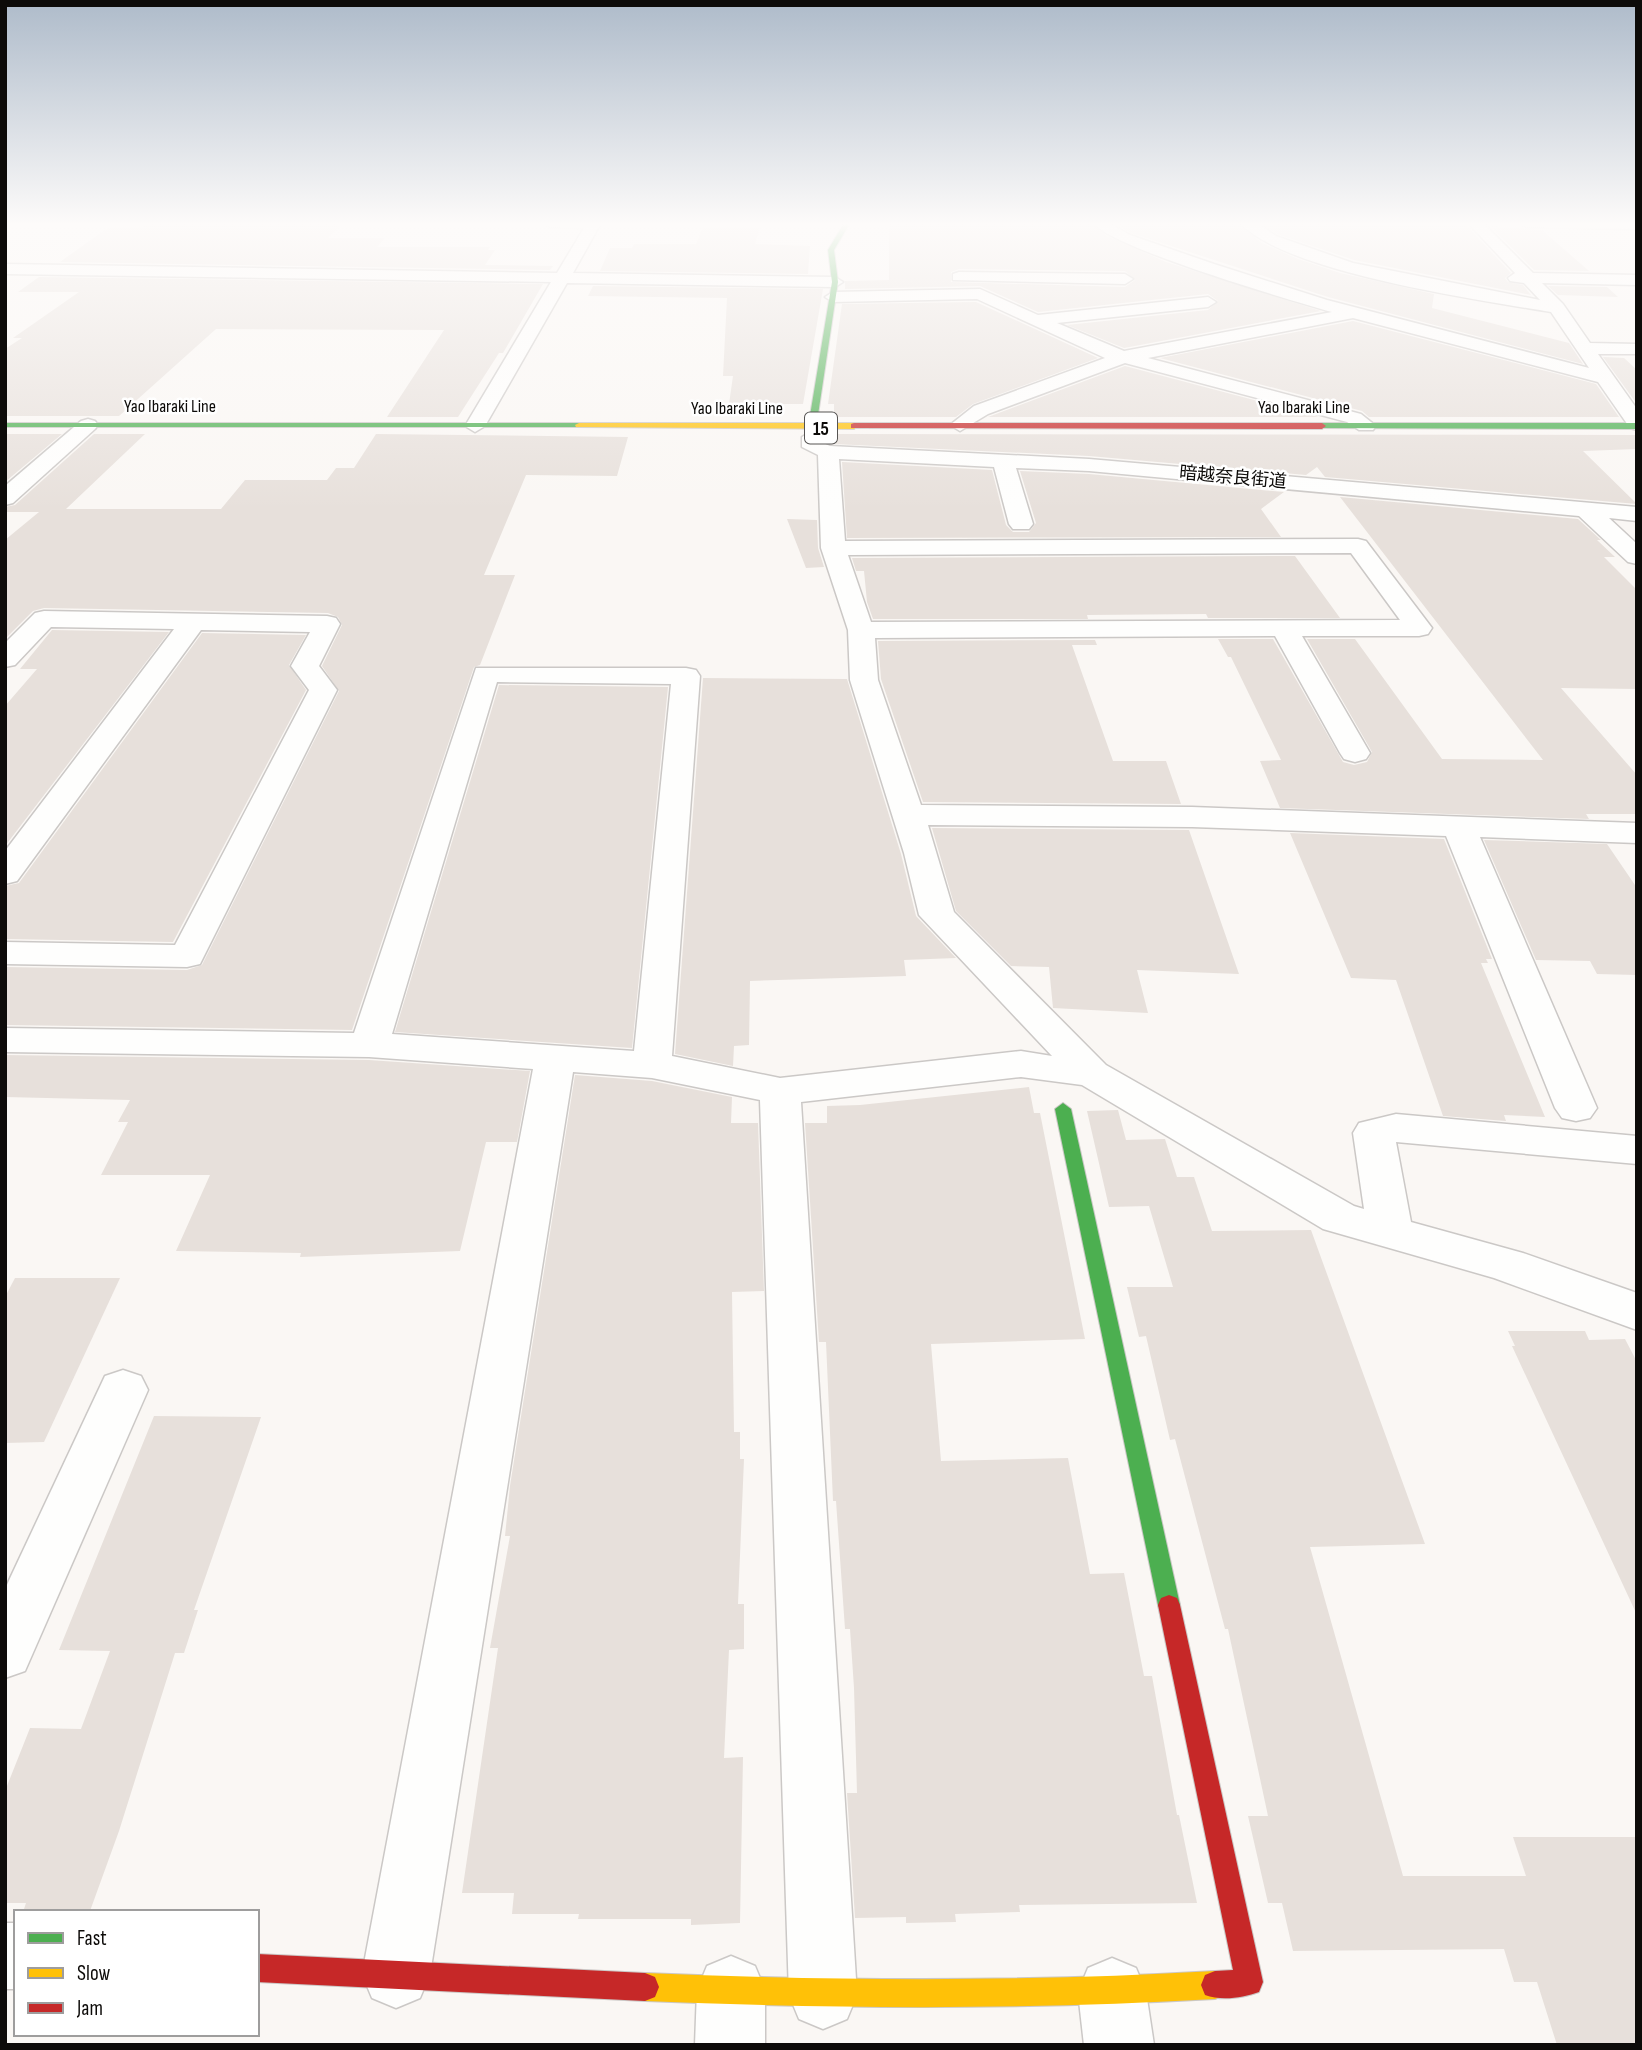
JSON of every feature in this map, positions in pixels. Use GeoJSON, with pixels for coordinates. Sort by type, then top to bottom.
{"type":"FeatureCollection","features":[{"type":"Feature","properties":{"kind":"main road"},"geometry":{"type":"LineString","coordinates":[[812,428],[829,319]]}},
{"type":"Feature","properties":{"kind":"main road","name":"Yao Ibaraki Line"},"geometry":{"type":"LineString","coordinates":[[5,425],[812,428],[960,425],[1637,425]]}},
{"type":"Feature","properties":{"kind":"main road"},"geometry":{"type":"LineString","coordinates":[[259,1968],[396,1974],[731,2018],[823,1995],[1115,2018],[1250,1982],[1063,1109]]}},
{"type":"Feature","properties":{"kind":"street"},"geometry":{"type":"LineString","coordinates":[[475,426],[539,319]]}},
{"type":"Feature","properties":{"kind":"street"},"geometry":{"type":"LineString","coordinates":[[1034,319],[1105,352],[1354,418],[1366,426]]}},
{"type":"Feature","properties":{"kind":"street"},"geometry":{"type":"LineString","coordinates":[[1037,320],[1050,319]]}},
{"type":"Feature","properties":{"kind":"street"},"geometry":{"type":"LineString","coordinates":[[960,425],[981,410],[1124,357],[1321,319]]}},
{"type":"Feature","properties":{"kind":"street"},"geometry":{"type":"LineString","coordinates":[[1380,319],[1606,378]]}},
{"type":"Feature","properties":{"kind":"street"},"geometry":{"type":"LineString","coordinates":[[1565,319],[1637,425]]}},
{"type":"Feature","properties":{"kind":"street"},"geometry":{"type":"LineString","coordinates":[[1586,348],[1637,349]]}},
{"type":"Feature","properties":{"kind":"street"},"geometry":{"type":"LineString","coordinates":[[5,498],[88,425]]}},
{"type":"Feature","properties":{"kind":"street"},"geometry":{"type":"LineString","coordinates":[[812,428],[813,447],[828,452],[833,548],[861,631],[864,680],[906,815],[921,853],[937,915],[1092,1074],[1339,1218],[1507,1265],[1637,1312]]}},
{"type":"Feature","properties":{"kind":"street","name":"暗越奈良街道"},"geometry":{"type":"LineString","coordinates":[[828,452],[1003,459],[1637,514]]}},
{"type":"Feature","properties":{"kind":"street"},"geometry":{"type":"LineString","coordinates":[[1003,459],[1021,524]]}},
{"type":"Feature","properties":{"kind":"street"},"geometry":{"type":"LineString","coordinates":[[1585,509],[1637,556]]}},
{"type":"Feature","properties":{"kind":"street"},"geometry":{"type":"LineString","coordinates":[[833,548],[1358,546],[1419,628],[861,631]]}},
{"type":"Feature","properties":{"kind":"street"},"geometry":{"type":"LineString","coordinates":[[5,659],[44,619],[327,624],[305,666],[323,690],[187,956],[5,953]]}},
{"type":"Feature","properties":{"kind":"street"},"geometry":{"type":"LineString","coordinates":[[5,874],[193,622]]}},
{"type":"Feature","properties":{"kind":"street"},"geometry":{"type":"LineString","coordinates":[[1284,628],[1356,753]]}},
{"type":"Feature","properties":{"kind":"street"},"geometry":{"type":"LineString","coordinates":[[369,1045],[486,674],[686,676],[652,1065]]}},
{"type":"Feature","properties":{"kind":"street"},"geometry":{"type":"LineString","coordinates":[[906,815],[1192,817],[1637,833]]}},
{"type":"Feature","properties":{"kind":"street"},"geometry":{"type":"LineString","coordinates":[[1459,827],[1576,1108]]}},
{"type":"Feature","properties":{"kind":"street"},"geometry":{"type":"LineString","coordinates":[[5,1040],[369,1045],[652,1065],[780,1091],[1021,1064],[1092,1074]]}},
{"type":"Feature","properties":{"kind":"street"},"geometry":{"type":"LineString","coordinates":[[396,1974],[555,1058]]}},
{"type":"Feature","properties":{"kind":"street"},"geometry":{"type":"LineString","coordinates":[[780,1091],[823,1995]]}},
{"type":"Feature","properties":{"kind":"street"},"geometry":{"type":"LineString","coordinates":[[1390,1231],[1374,1133],[1395,1128],[1637,1150]]}},
{"type":"Feature","properties":{"kind":"street"},"geometry":{"type":"LineString","coordinates":[[5,1651],[123,1390]]}},
{"type":"Feature","properties":{"kind":"building"},"geometry":{"type":"Polygon","coordinates":[[[41,319],[523,319],[503,353],[499,353],[458,417],[387,417],[444,330],[216,329],[119,416],[5,416],[5,349],[22,338],[13,338],[41,319]]]}},
{"type":"Feature","properties":{"kind":"building"},"geometry":{"type":"Polygon","coordinates":[[[726,319],[818,319],[803,404],[729,404],[733,376],[723,376],[726,319]]]}},
{"type":"Feature","properties":{"kind":"building"},"geometry":{"type":"Polygon","coordinates":[[[840,319],[1012,319],[1098,358],[973,404],[956,417],[834,417],[834,404],[828,404],[840,319]]]}},
{"type":"Feature","properties":{"kind":"building"},"geometry":{"type":"Polygon","coordinates":[[[1127,319],[1280,319],[1124,348],[1067,325],[1127,319]]]}},
{"type":"Feature","properties":{"kind":"building"},"geometry":{"type":"Polygon","coordinates":[[[1410,319],[1474,319],[1569,343],[1583,364],[1410,319]]]}},
{"type":"Feature","properties":{"kind":"building"},"geometry":{"type":"Polygon","coordinates":[[[1353,321],[1596,384],[1619,417],[1369,417],[1362,411],[1160,358],[1353,321]]]}},
{"type":"Feature","properties":{"kind":"building"},"geometry":{"type":"Polygon","coordinates":[[[1603,357],[1624,358],[1637,370],[1637,404],[1603,357]]]}},
{"type":"Feature","properties":{"kind":"building"},"geometry":{"type":"Polygon","coordinates":[[[1125,366],[1319,417],[988,417],[1125,366]]]}},
{"type":"Feature","properties":{"kind":"building"},"geometry":{"type":"Polygon","coordinates":[[[5,434],[62,434],[5,482],[5,434]]]}},
{"type":"Feature","properties":{"kind":"building"},"geometry":{"type":"Polygon","coordinates":[[[94,434],[145,434],[66,509],[221,509],[245,480],[327,480],[336,468],[354,468],[376,434],[628,437],[617,476],[526,475],[484,575],[515,575],[480,665],[474,667],[352,1030],[5,1025],[5,967],[187,970],[202,965],[339,691],[322,666],[342,625],[338,617],[328,613],[44,608],[33,611],[5,639],[5,540],[39,512],[5,512],[5,507],[15,505],[94,434]]]}},
{"type":"Feature","properties":{"kind":"building"},"geometry":{"type":"Polygon","coordinates":[[[834,434],[1637,435],[1637,449],[1583,451],[1637,504],[1325,477],[1317,467],[1306,475],[1089,456],[834,444],[834,434]]]}},
{"type":"Feature","properties":{"kind":"building"},"geometry":{"type":"Polygon","coordinates":[[[842,462],[992,470],[1006,525],[1013,532],[1029,532],[1036,523],[1020,471],[1089,474],[1284,492],[1261,509],[1281,537],[847,538],[842,462]]]}},
{"type":"Feature","properties":{"kind":"building"},"geometry":{"type":"Polygon","coordinates":[[[1340,497],[1578,519],[1601,540],[1597,540],[1615,557],[1604,557],[1637,590],[1637,689],[1561,688],[1637,775],[1637,814],[1586,814],[1589,819],[1280,808],[1260,761],[1281,760],[1231,657],[1228,657],[1218,639],[1273,639],[1343,762],[1354,765],[1367,762],[1372,752],[1307,639],[1355,639],[1442,759],[1543,760],[1340,497]]]}},
{"type":"Feature","properties":{"kind":"building"},"geometry":{"type":"Polygon","coordinates":[[[787,519],[817,520],[818,548],[824,567],[806,568],[787,519]]]}},
{"type":"Feature","properties":{"kind":"building"},"geometry":{"type":"Polygon","coordinates":[[[1295,556],[1340,618],[1208,618],[1206,614],[1087,615],[1088,619],[873,619],[867,602],[864,571],[856,571],[852,558],[1295,556]]]}},
{"type":"Feature","properties":{"kind":"building"},"geometry":{"type":"Polygon","coordinates":[[[52,630],[169,632],[5,846],[5,706],[37,669],[20,669],[52,630]]]}},
{"type":"Feature","properties":{"kind":"building"},"geometry":{"type":"Polygon","coordinates":[[[202,633],[306,635],[289,665],[306,690],[173,942],[5,939],[5,886],[19,883],[202,633]]]}},
{"type":"Feature","properties":{"kind":"building"},"geometry":{"type":"Polygon","coordinates":[[[1095,640],[1097,645],[1072,645],[1113,761],[1166,761],[1181,804],[923,802],[881,679],[878,641],[1095,640]]]}},
{"type":"Feature","properties":{"kind":"building"},"geometry":{"type":"Polygon","coordinates":[[[703,678],[847,679],[901,854],[916,916],[956,958],[904,960],[906,976],[750,981],[749,1045],[734,1046],[733,1066],[675,1054],[703,678]]]}},
{"type":"Feature","properties":{"kind":"building"},"geometry":{"type":"Polygon","coordinates":[[[499,685],[668,687],[632,1048],[395,1032],[499,685]]]}},
{"type":"Feature","properties":{"kind":"building"},"geometry":{"type":"Polygon","coordinates":[[[932,828],[1189,830],[1239,974],[1137,970],[1148,1013],[1053,1008],[1049,967],[1011,966],[956,911],[932,828]]]}},
{"type":"Feature","properties":{"kind":"building"},"geometry":{"type":"Polygon","coordinates":[[[1290,833],[1444,839],[1492,959],[1486,959],[1488,963],[1481,963],[1545,1117],[1504,1115],[1506,1121],[1443,1116],[1396,980],[1351,978],[1290,833]]]}},
{"type":"Feature","properties":{"kind":"building"},"geometry":{"type":"Polygon","coordinates":[[[1484,840],[1607,844],[1637,888],[1637,975],[1597,974],[1590,961],[1536,960],[1484,840]]]}},
{"type":"Feature","properties":{"kind":"building"},"geometry":{"type":"Polygon","coordinates":[[[5,1055],[369,1060],[530,1071],[517,1142],[486,1142],[460,1251],[300,1257],[301,1253],[176,1251],[210,1175],[101,1175],[128,1122],[118,1122],[130,1100],[5,1097],[5,1055]]]}},
{"type":"Feature","properties":{"kind":"building"},"geometry":{"type":"Polygon","coordinates":[[[575,1075],[652,1081],[732,1097],[731,1123],[758,1123],[764,1291],[732,1292],[734,1432],[740,1432],[740,1459],[744,1459],[738,1604],[744,1604],[744,1649],[729,1650],[724,1758],[743,1757],[740,1923],[691,1925],[691,1919],[578,1919],[579,1914],[512,1914],[514,1893],[462,1893],[498,1648],[490,1648],[510,1536],[505,1536],[510,1486],[575,1075]]]}},
{"type":"Feature","properties":{"kind":"building"},"geometry":{"type":"Polygon","coordinates":[[[1029,1087],[1034,1113],[1040,1113],[1085,1339],[931,1344],[941,1461],[1068,1458],[1090,1574],[1124,1573],[1144,1676],[1152,1676],[1177,1815],[1197,1903],[1019,1905],[1020,1912],[955,1914],[956,1922],[906,1923],[906,1917],[855,1918],[847,1793],[857,1793],[854,1688],[850,1629],[845,1629],[836,1501],[833,1501],[826,1342],[819,1342],[805,1123],[827,1123],[827,1106],[1029,1087]]]}},
{"type":"Feature","properties":{"kind":"building"},"geometry":{"type":"Polygon","coordinates":[[[1118,1110],[1126,1140],[1165,1139],[1177,1177],[1194,1177],[1212,1231],[1311,1230],[1425,1544],[1310,1547],[1403,1876],[1526,1876],[1513,1837],[1637,1837],[1637,2045],[1557,2045],[1537,1982],[1514,1982],[1504,1949],[1293,1951],[1282,1903],[1268,1903],[1248,1816],[1268,1816],[1228,1629],[1225,1629],[1175,1439],[1170,1440],[1146,1336],[1139,1337],[1127,1287],[1173,1287],[1149,1206],[1109,1207],[1087,1111],[1118,1110]]]}},
{"type":"Feature","properties":{"kind":"building"},"geometry":{"type":"Polygon","coordinates":[[[15,1278],[120,1278],[44,1442],[5,1443],[5,1297],[15,1278]]]}},
{"type":"Feature","properties":{"kind":"building"},"geometry":{"type":"Polygon","coordinates":[[[1508,1331],[1585,1331],[1589,1340],[1625,1339],[1637,1362],[1637,1615],[1512,1346],[1515,1346],[1508,1331]]]}},
{"type":"Feature","properties":{"kind":"building"},"geometry":{"type":"Polygon","coordinates":[[[154,1416],[261,1417],[194,1610],[198,1610],[184,1653],[175,1653],[119,1831],[90,1910],[24,1909],[26,1903],[5,1903],[5,1791],[30,1728],[81,1729],[110,1651],[59,1650],[154,1416]]]}},
{"type":"Feature","properties":{"kind":"traffic: fast"},"geometry":{"type":"LineString","coordinates":[[812,428],[829,319]]}},
{"type":"Feature","properties":{"kind":"traffic: fast"},"geometry":{"type":"LineString","coordinates":[[5,425],[579,425]]}},
{"type":"Feature","properties":{"kind":"traffic: fast"},"geometry":{"type":"LineString","coordinates":[[1322,426],[1637,426]]}},
{"type":"Feature","properties":{"kind":"traffic: fast"},"geometry":{"type":"LineString","coordinates":[[1063,1109],[1169,1605]]}},
{"type":"Feature","properties":{"kind":"traffic: slow"},"geometry":{"type":"LineString","coordinates":[[579,425],[854,426]]}},
{"type":"Feature","properties":{"kind":"traffic: slow"},"geometry":{"type":"LineString","coordinates":[[645,1987],[787,1992],[1001,1994],[1215,1985]]}},
{"type":"Feature","properties":{"kind":"traffic: jam"},"geometry":{"type":"LineString","coordinates":[[854,426],[1322,426]]}},
{"type":"Feature","properties":{"kind":"traffic: jam"},"geometry":{"type":"LineString","coordinates":[[1169,1605],[1249,1982],[1215,1985]]}},
{"type":"Feature","properties":{"kind":"traffic: jam"},"geometry":{"type":"LineString","coordinates":[[259,1968],[645,1987]]}}]}
